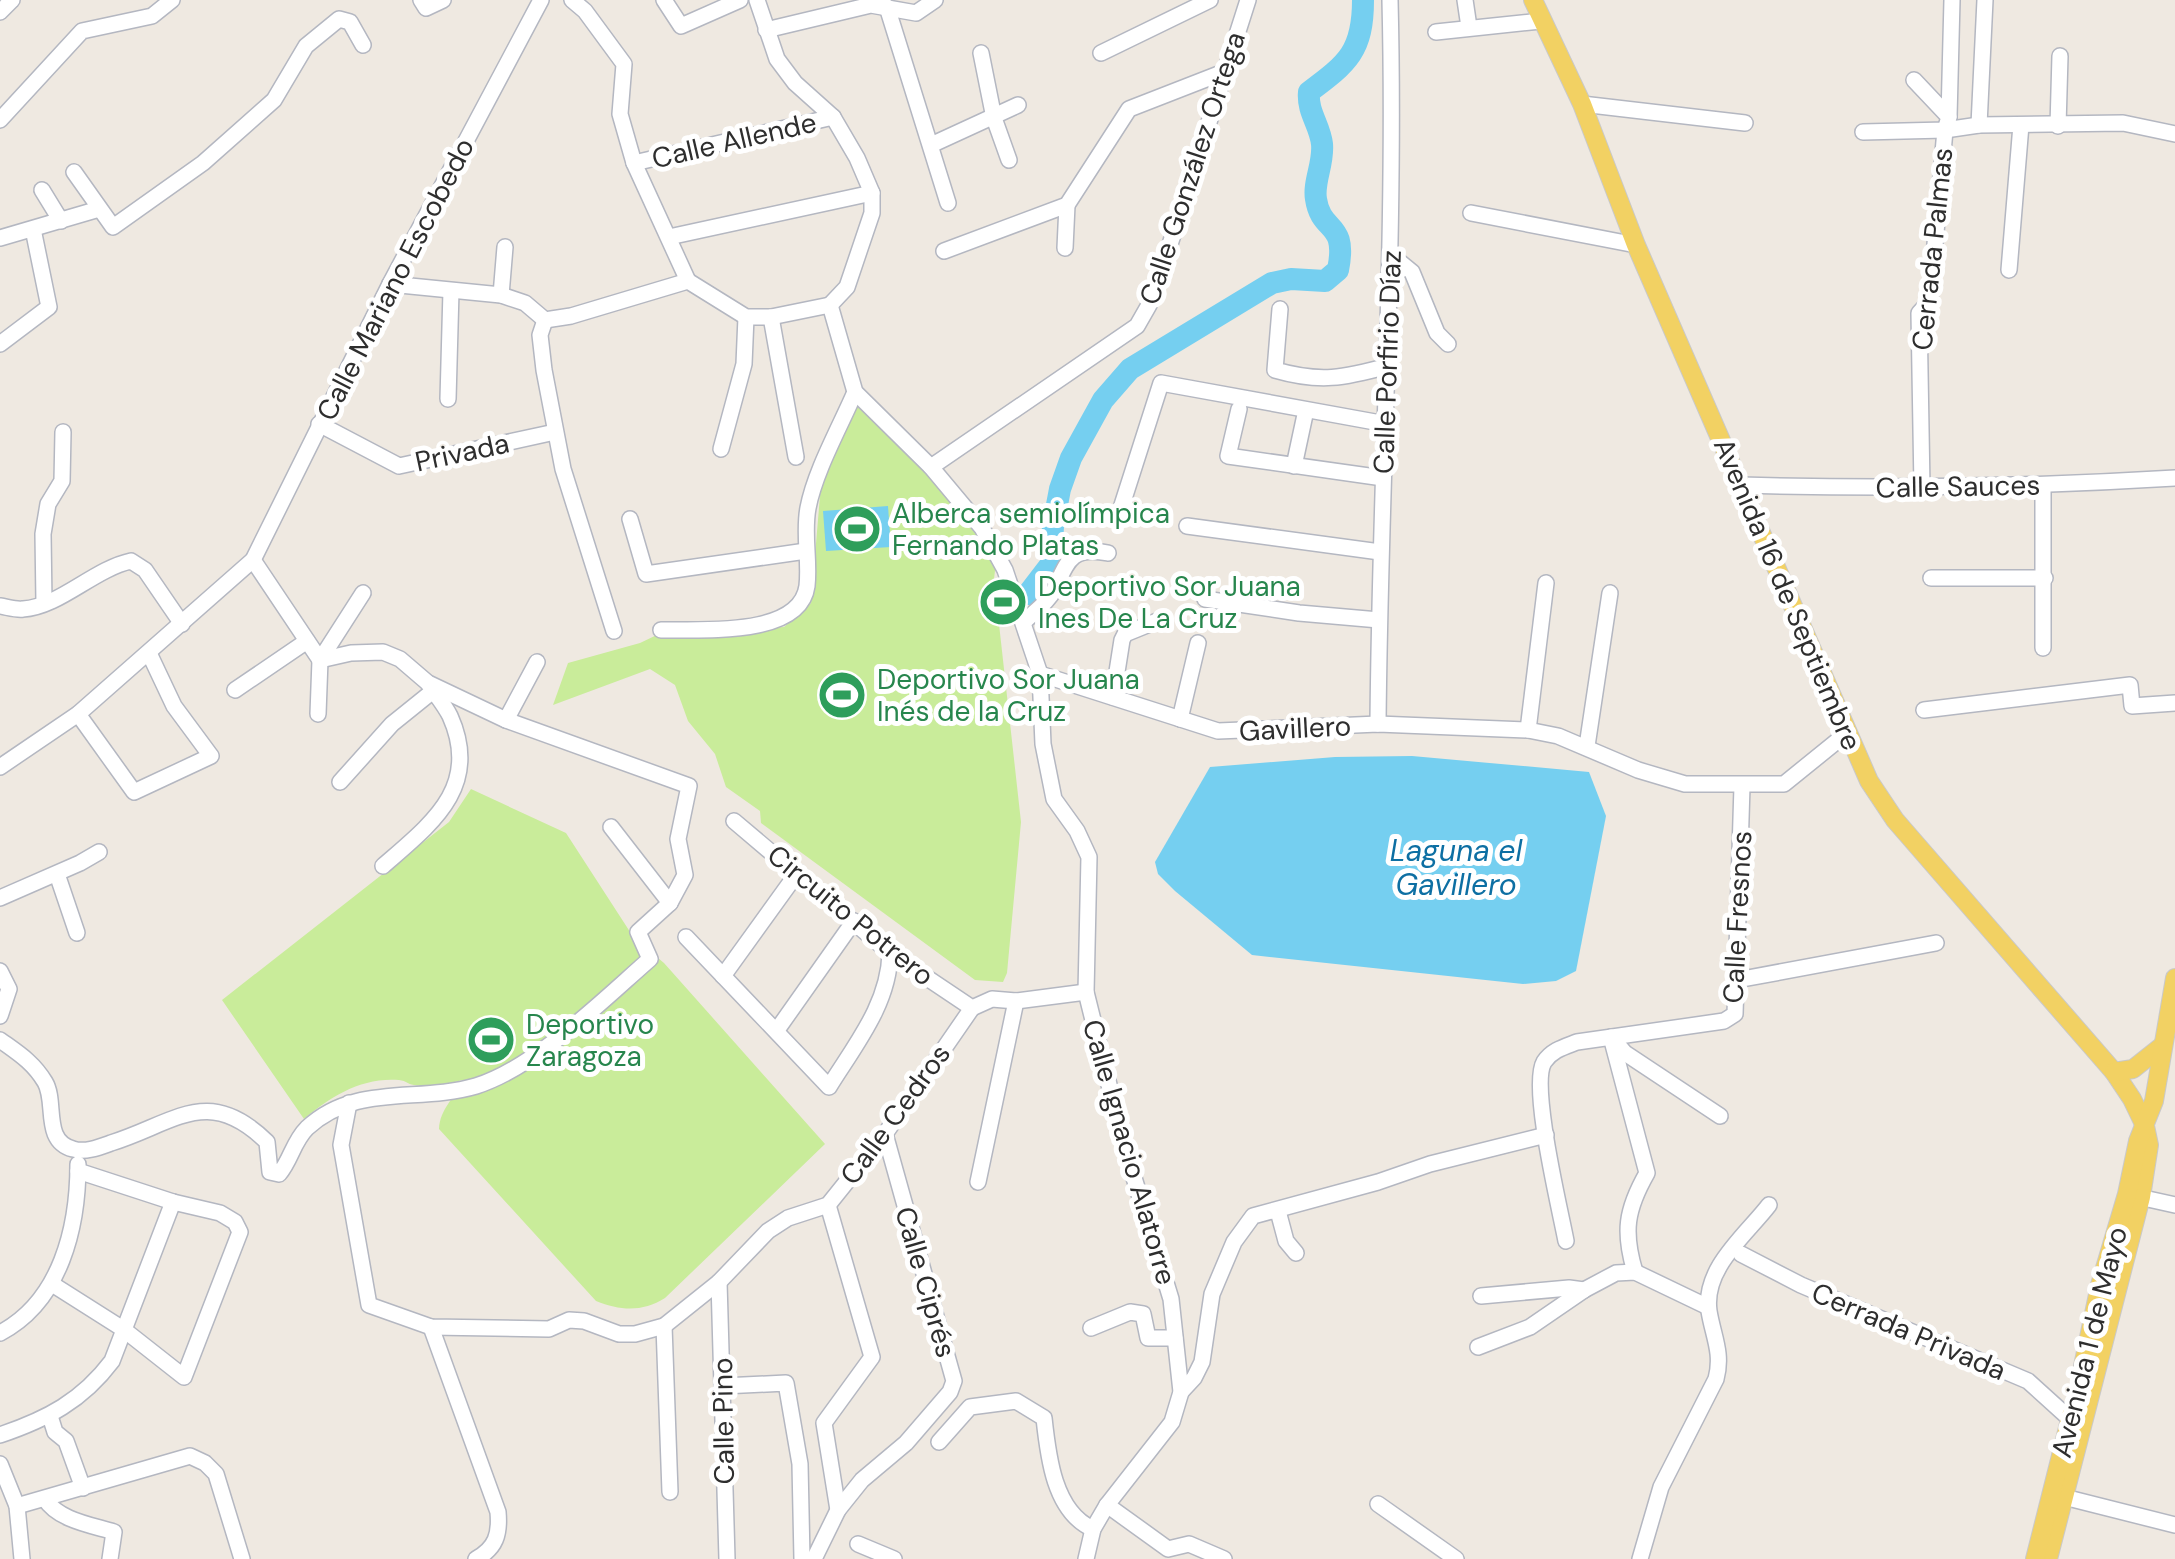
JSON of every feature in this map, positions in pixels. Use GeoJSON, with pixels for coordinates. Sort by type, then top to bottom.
{"type":"FeatureCollection","features":[{"type":"Feature","properties":{"kind":"main road","name":"Avenida 16 de Septiembre"},"geometry":{"type":"LineString","coordinates":[[1533,0],[1582,104],[1636,245],[1869,782],[1895,820],[2114,1072],[2145,1126]]}},
{"type":"Feature","properties":{"kind":"main road","name":"Avenida 1 de Mayo"},"geometry":{"type":"LineString","coordinates":[[2048,1559],[2149,1145],[2145,1126],[2158,1081],[2174,989]]}},
{"type":"Feature","properties":{"kind":"main road"},"geometry":{"type":"LineString","coordinates":[[2114,1072],[2133,1068],[2162,1046]]}},
{"type":"Feature","properties":{"kind":"main road"},"geometry":{"type":"LineString","coordinates":[[2126,1090],[2140,1090],[2158,1081]]}},
{"type":"Feature","properties":{"kind":"main road","name":"Avenida 1 de Mayo"},"geometry":{"type":"LineString","coordinates":[[2034,1559],[2094,1325],[2100,1285],[2134,1196]]}},
{"type":"Feature","properties":{"kind":"street"},"geometry":{"type":"LineString","coordinates":[[0,12],[12,0]]}},
{"type":"Feature","properties":{"kind":"street"},"geometry":{"type":"LineString","coordinates":[[0,120],[82,31],[152,16],[172,0]]}},
{"type":"Feature","properties":{"kind":"street"},"geometry":{"type":"LineString","coordinates":[[423,4],[443,0]]}},
{"type":"Feature","properties":{"kind":"street","name":"Calle Mariano Escobedo"},"geometry":{"type":"LineString","coordinates":[[0,767],[78,714],[253,560],[390,284],[541,0]]}},
{"type":"Feature","properties":{"kind":"street"},"geometry":{"type":"LineString","coordinates":[[572,0],[585,11],[624,64],[620,114],[634,163],[688,281],[746,317],[772,318],[830,306],[847,287],[872,213],[872,193],[833,117],[776,58],[757,0]]}},
{"type":"Feature","properties":{"kind":"street"},"geometry":{"type":"LineString","coordinates":[[664,0],[681,26],[740,0]]}},
{"type":"Feature","properties":{"kind":"street"},"geometry":{"type":"LineString","coordinates":[[766,30],[871,5],[916,13],[935,0]]}},
{"type":"Feature","properties":{"kind":"street"},"geometry":{"type":"LineString","coordinates":[[1100,53],[1210,0]]}},
{"type":"Feature","properties":{"kind":"street","name":"Calle González Ortega"},"geometry":{"type":"LineString","coordinates":[[931,467],[1137,326],[1165,260],[1248,0]]}},
{"type":"Feature","properties":{"kind":"street","name":"Calle Porfirio Díaz"},"geometry":{"type":"LineString","coordinates":[[1378,724],[1393,119],[1390,0]]}},
{"type":"Feature","properties":{"kind":"street"},"geometry":{"type":"LineString","coordinates":[[1465,0],[1469,26]]}},
{"type":"Feature","properties":{"kind":"street","name":"Cerrada Palmas"},"geometry":{"type":"LineString","coordinates":[[1922,488],[1919,313],[1930,301],[1947,124],[1952,0]]}},
{"type":"Feature","properties":{"kind":"street"},"geometry":{"type":"LineString","coordinates":[[1979,126],[1985,0]]}},
{"type":"Feature","properties":{"kind":"street"},"geometry":{"type":"LineString","coordinates":[[887,8],[948,203]]}},
{"type":"Feature","properties":{"kind":"street"},"geometry":{"type":"LineString","coordinates":[[74,172],[114,227],[202,163],[274,100],[306,46],[339,18],[350,22],[362,45]]}},
{"type":"Feature","properties":{"kind":"street"},"geometry":{"type":"LineString","coordinates":[[1436,32],[1541,20]]}},
{"type":"Feature","properties":{"kind":"street"},"geometry":{"type":"LineString","coordinates":[[981,52],[994,118],[1009,160]]}},
{"type":"Feature","properties":{"kind":"street"},"geometry":{"type":"LineString","coordinates":[[2058,126],[2060,56]]}},
{"type":"Feature","properties":{"kind":"street"},"geometry":{"type":"LineString","coordinates":[[1065,248],[1067,206],[1129,109],[1224,72]]}},
{"type":"Feature","properties":{"kind":"street"},"geometry":{"type":"LineString","coordinates":[[1914,80],[1947,124]]}},
{"type":"Feature","properties":{"kind":"street"},"geometry":{"type":"LineString","coordinates":[[1582,104],[1744,124]]}},
{"type":"Feature","properties":{"kind":"street"},"geometry":{"type":"LineString","coordinates":[[931,145],[1018,106]]}},
{"type":"Feature","properties":{"kind":"street","name":"Calle Allende"},"geometry":{"type":"LineString","coordinates":[[634,163],[833,117]]}},
{"type":"Feature","properties":{"kind":"street"},"geometry":{"type":"LineString","coordinates":[[1863,132],[1947,124],[2124,123],[2175,134]]}},
{"type":"Feature","properties":{"kind":"street"},"geometry":{"type":"LineString","coordinates":[[2009,270],[2021,125]]}},
{"type":"Feature","properties":{"kind":"street"},"geometry":{"type":"LineString","coordinates":[[42,190],[61,221]]}},
{"type":"Feature","properties":{"kind":"street"},"geometry":{"type":"LineString","coordinates":[[669,237],[872,193]]}},
{"type":"Feature","properties":{"kind":"street"},"geometry":{"type":"LineString","coordinates":[[944,251],[1067,206]]}},
{"type":"Feature","properties":{"kind":"street"},"geometry":{"type":"LineString","coordinates":[[0,238],[98,209]]}},
{"type":"Feature","properties":{"kind":"street"},"geometry":{"type":"LineString","coordinates":[[1470,212],[1636,245]]}},
{"type":"Feature","properties":{"kind":"street"},"geometry":{"type":"LineString","coordinates":[[0,344],[48,308],[34,228]]}},
{"type":"Feature","properties":{"kind":"street"},"geometry":{"type":"LineString","coordinates":[[501,296],[505,248]]}},
{"type":"Feature","properties":{"kind":"street"},"geometry":{"type":"LineString","coordinates":[[1390,254],[1412,272],[1436,332],[1448,344]]}},
{"type":"Feature","properties":{"kind":"street"},"geometry":{"type":"LineString","coordinates":[[390,284],[501,296],[525,304],[544,320],[571,316],[688,281]]}},
{"type":"Feature","properties":{"kind":"street"},"geometry":{"type":"LineString","coordinates":[[448,399],[451,291]]}},
{"type":"Feature","properties":{"kind":"street"},"geometry":{"type":"LineString","coordinates":[[661,630],[759,626],[782,618],[801,602],[807,588],[808,506],[854,392],[830,306]]}},
{"type":"Feature","properties":{"kind":"street"},"geometry":{"type":"LineString","coordinates":[[1280,309],[1275,370],[1306,379],[1342,378],[1388,366]]}},
{"type":"Feature","properties":{"kind":"street"},"geometry":{"type":"LineString","coordinates":[[722,449],[744,364],[746,317]]}},
{"type":"Feature","properties":{"kind":"street"},"geometry":{"type":"LineString","coordinates":[[772,318],[796,457]]}},
{"type":"Feature","properties":{"kind":"street"},"geometry":{"type":"LineString","coordinates":[[544,320],[540,335],[555,432],[575,514],[614,630]]}},
{"type":"Feature","properties":{"kind":"street"},"geometry":{"type":"LineString","coordinates":[[1122,505],[1161,383],[1386,424]]}},
{"type":"Feature","properties":{"kind":"street","name":"Calle Ignacio Alatorre"},"geometry":{"type":"LineString","coordinates":[[854,392],[931,467],[982,528],[1005,570],[1024,622],[1040,674],[1043,744],[1054,799],[1077,830],[1088,857],[1086,992],[1124,1146],[1172,1299],[1181,1392]]}},
{"type":"Feature","properties":{"kind":"street"},"geometry":{"type":"LineString","coordinates":[[1238,409],[1228,456],[1383,478]]}},
{"type":"Feature","properties":{"kind":"street"},"geometry":{"type":"LineString","coordinates":[[1294,466],[1306,410]]}},
{"type":"Feature","properties":{"kind":"street","name":"Privada"},"geometry":{"type":"LineString","coordinates":[[320,424],[399,466],[555,432]]}},
{"type":"Feature","properties":{"kind":"street"},"geometry":{"type":"LineString","coordinates":[[44,603],[43,534],[48,504],[62,481],[63,432]]}},
{"type":"Feature","properties":{"kind":"street","name":"Calle Sauces"},"geometry":{"type":"LineString","coordinates":[[1741,485],[1922,488],[2175,478]]}},
{"type":"Feature","properties":{"kind":"street"},"geometry":{"type":"LineString","coordinates":[[2043,486],[2043,648]]}},
{"type":"Feature","properties":{"kind":"street"},"geometry":{"type":"LineString","coordinates":[[630,519],[646,574],[806,551]]}},
{"type":"Feature","properties":{"kind":"street"},"geometry":{"type":"LineString","coordinates":[[1187,526],[1380,552]]}},
{"type":"Feature","properties":{"kind":"street"},"geometry":{"type":"LineString","coordinates":[[1024,622],[1052,595],[1060,569],[1074,557],[1086,552],[1108,553]]}},
{"type":"Feature","properties":{"kind":"street"},"geometry":{"type":"LineString","coordinates":[[253,560],[320,660]]}},
{"type":"Feature","properties":{"kind":"street"},"geometry":{"type":"LineString","coordinates":[[0,606],[24,610],[114,565],[131,562],[146,570],[182,624]]}},
{"type":"Feature","properties":{"kind":"street"},"geometry":{"type":"LineString","coordinates":[[1930,578],[2044,578]]}},
{"type":"Feature","properties":{"kind":"street"},"geometry":{"type":"LineString","coordinates":[[1528,730],[1546,583]]}},
{"type":"Feature","properties":{"kind":"street"},"geometry":{"type":"LineString","coordinates":[[318,714],[320,660],[363,593]]}},
{"type":"Feature","properties":{"kind":"street"},"geometry":{"type":"LineString","coordinates":[[1587,746],[1610,593]]}},
{"type":"Feature","properties":{"kind":"street"},"geometry":{"type":"LineString","coordinates":[[1204,599],[1379,620]]}},
{"type":"Feature","properties":{"kind":"street"},"geometry":{"type":"LineString","coordinates":[[1113,698],[1125,634],[1157,620]]}},
{"type":"Feature","properties":{"kind":"street"},"geometry":{"type":"LineString","coordinates":[[235,690],[307,641]]}},
{"type":"Feature","properties":{"kind":"street"},"geometry":{"type":"LineString","coordinates":[[1180,719],[1198,643]]}},
{"type":"Feature","properties":{"kind":"street"},"geometry":{"type":"LineString","coordinates":[[320,660],[351,653],[383,652],[400,659],[448,710],[457,732],[458,759],[448,803],[434,822],[383,866]]}},
{"type":"Feature","properties":{"kind":"street"},"geometry":{"type":"LineString","coordinates":[[78,714],[134,792],[211,756],[174,706],[149,653]]}},
{"type":"Feature","properties":{"kind":"street"},"geometry":{"type":"LineString","coordinates":[[506,720],[537,662]]}},
{"type":"Feature","properties":{"kind":"street","name":"Gavillero"},"geometry":{"type":"LineString","coordinates":[[1040,674],[1218,731],[1378,724],[1528,730],[1558,736],[1638,770],[1685,784],[1784,784],[1848,733]]}},
{"type":"Feature","properties":{"kind":"street"},"geometry":{"type":"LineString","coordinates":[[1924,710],[2130,685],[2132,706],[2175,703]]}},
{"type":"Feature","properties":{"kind":"street"},"geometry":{"type":"LineString","coordinates":[[0,1040],[26,1056],[48,1086],[54,1132],[65,1146],[78,1151],[122,1140],[188,1114],[217,1110],[252,1127],[268,1142],[270,1172],[279,1174],[309,1126],[349,1102],[462,1088],[510,1071],[583,1018],[650,959],[638,932],[670,902],[685,875],[678,840],[688,786],[506,720],[430,687]]}},
{"type":"Feature","properties":{"kind":"street"},"geometry":{"type":"LineString","coordinates":[[340,782],[430,687]]}},
{"type":"Feature","properties":{"kind":"street","name":"Calle Fresnos"},"geometry":{"type":"LineString","coordinates":[[1566,1241],[1540,1084],[1546,1059],[1567,1046],[1731,1018],[1735,1014],[1742,786]]}},
{"type":"Feature","properties":{"kind":"street","name":"Circuito Potrero"},"geometry":{"type":"LineString","coordinates":[[734,822],[890,953],[972,1008]]}},
{"type":"Feature","properties":{"kind":"street"},"geometry":{"type":"LineString","coordinates":[[611,827],[670,902]]}},
{"type":"Feature","properties":{"kind":"street"},"geometry":{"type":"LineString","coordinates":[[0,898],[98,852]]}},
{"type":"Feature","properties":{"kind":"street"},"geometry":{"type":"LineString","coordinates":[[723,976],[798,872]]}},
{"type":"Feature","properties":{"kind":"street"},"geometry":{"type":"LineString","coordinates":[[57,874],[77,933]]}},
{"type":"Feature","properties":{"kind":"street"},"geometry":{"type":"LineString","coordinates":[[776,1030],[854,921]]}},
{"type":"Feature","properties":{"kind":"street"},"geometry":{"type":"LineString","coordinates":[[686,937],[829,1086],[872,1019],[889,975],[890,953]]}},
{"type":"Feature","properties":{"kind":"street"},"geometry":{"type":"LineString","coordinates":[[1737,980],[1936,943]]}},
{"type":"Feature","properties":{"kind":"street"},"geometry":{"type":"LineString","coordinates":[[0,971],[9,989],[0,1016]]}},
{"type":"Feature","properties":{"kind":"street"},"geometry":{"type":"LineString","coordinates":[[972,1008],[992,999],[1016,1001],[1086,992]]}},
{"type":"Feature","properties":{"kind":"street"},"geometry":{"type":"LineString","coordinates":[[978,1182],[1016,1001]]}},
{"type":"Feature","properties":{"kind":"street","name":"Calle Cedros"},"geometry":{"type":"LineString","coordinates":[[664,1326],[719,1282],[768,1231],[788,1218],[828,1205],[885,1134],[972,1008]]}},
{"type":"Feature","properties":{"kind":"street"},"geometry":{"type":"LineString","coordinates":[[1610,1037],[1625,1053],[1720,1116]]}},
{"type":"Feature","properties":{"kind":"street"},"geometry":{"type":"LineString","coordinates":[[1610,1037],[1647,1173],[1634,1196],[1625,1241],[1635,1272]]}},
{"type":"Feature","properties":{"kind":"street"},"geometry":{"type":"LineString","coordinates":[[349,1102],[341,1145],[367,1299],[374,1309],[431,1327],[549,1329],[569,1320],[584,1320],[620,1334],[635,1334],[664,1326],[670,1492]]}},
{"type":"Feature","properties":{"kind":"street","name":"Calle Ciprés"},"geometry":{"type":"LineString","coordinates":[[814,1559],[838,1510],[877,1464],[906,1443],[950,1392],[954,1382],[885,1134]]}},
{"type":"Feature","properties":{"kind":"street"},"geometry":{"type":"LineString","coordinates":[[1086,1559],[1106,1505],[1172,1422],[1181,1392],[1202,1362],[1212,1294],[1234,1242],[1253,1216],[1546,1135]]}},
{"type":"Feature","properties":{"kind":"street"},"geometry":{"type":"LineString","coordinates":[[0,1333],[15,1325],[52,1284],[75,1214],[78,1151]]}},
{"type":"Feature","properties":{"kind":"street"},"geometry":{"type":"LineString","coordinates":[[52,1284],[123,1329],[184,1377],[240,1232],[235,1222],[220,1213],[78,1171]]}},
{"type":"Feature","properties":{"kind":"street"},"geometry":{"type":"LineString","coordinates":[[2134,1196],[2175,1205]]}},
{"type":"Feature","properties":{"kind":"street"},"geometry":{"type":"LineString","coordinates":[[0,1435],[50,1416],[96,1383],[112,1361],[173,1202]]}},
{"type":"Feature","properties":{"kind":"street"},"geometry":{"type":"LineString","coordinates":[[828,1205],[872,1356],[824,1423],[838,1510]]}},
{"type":"Feature","properties":{"kind":"street"},"geometry":{"type":"LineString","coordinates":[[1640,1559],[1662,1487],[1716,1379],[1720,1362],[1708,1306],[1713,1281],[1731,1246],[1769,1206]]}},
{"type":"Feature","properties":{"kind":"street"},"geometry":{"type":"LineString","coordinates":[[1278,1210],[1286,1240],[1296,1253]]}},
{"type":"Feature","properties":{"kind":"street","name":"Cerrada Privada"},"geometry":{"type":"LineString","coordinates":[[1741,1254],[1801,1285],[2028,1381],[2070,1418]]}},
{"type":"Feature","properties":{"kind":"street"},"geometry":{"type":"LineString","coordinates":[[1478,1347],[1530,1327],[1616,1273],[1635,1272],[1708,1306]]}},
{"type":"Feature","properties":{"kind":"street","name":"Calle Pino"},"geometry":{"type":"LineString","coordinates":[[719,1282],[727,1559]]}},
{"type":"Feature","properties":{"kind":"street"},"geometry":{"type":"LineString","coordinates":[[1481,1296],[1584,1290]]}},
{"type":"Feature","properties":{"kind":"street"},"geometry":{"type":"LineString","coordinates":[[1091,1328],[1130,1312],[1142,1314],[1148,1338],[1175,1338]]}},
{"type":"Feature","properties":{"kind":"street"},"geometry":{"type":"LineString","coordinates":[[431,1327],[498,1512],[500,1532],[488,1552],[476,1559]]}},
{"type":"Feature","properties":{"kind":"street"},"geometry":{"type":"LineString","coordinates":[[723,1386],[786,1383],[800,1464],[802,1559]]}},
{"type":"Feature","properties":{"kind":"street"},"geometry":{"type":"LineString","coordinates":[[938,1442],[970,1407],[1016,1401],[1044,1418],[1049,1467],[1077,1522],[1094,1529]]}},
{"type":"Feature","properties":{"kind":"street"},"geometry":{"type":"LineString","coordinates":[[50,1416],[55,1432],[66,1441],[83,1488]]}},
{"type":"Feature","properties":{"kind":"street"},"geometry":{"type":"LineString","coordinates":[[17,1506],[190,1456],[216,1474],[242,1559]]}},
{"type":"Feature","properties":{"kind":"street"},"geometry":{"type":"LineString","coordinates":[[0,1464],[17,1506],[22,1559]]}},
{"type":"Feature","properties":{"kind":"street"},"geometry":{"type":"LineString","coordinates":[[2064,1497],[2175,1526]]}},
{"type":"Feature","properties":{"kind":"street"},"geometry":{"type":"LineString","coordinates":[[45,1500],[52,1511],[114,1532],[110,1559]]}},
{"type":"Feature","properties":{"kind":"street"},"geometry":{"type":"LineString","coordinates":[[1378,1504],[1456,1559]]}},
{"type":"Feature","properties":{"kind":"street"},"geometry":{"type":"LineString","coordinates":[[1106,1505],[1168,1549],[1188,1544],[1224,1559]]}},
{"type":"Feature","properties":{"kind":"street"},"geometry":{"type":"LineString","coordinates":[[858,1544],[894,1559]]}},
{"type":"Feature","properties":{"kind":"green space","name":"Deportivo Sor Juana Inés de la Cruz"},"geometry":{"type":"Polygon","coordinates":[[[855,396],[972,521],[996,562],[994,579],[1021,822],[1003,982],[975,980],[761,823],[760,811],[726,787],[715,754],[688,721],[675,685],[650,669],[553,705],[568,663],[640,643],[661,633],[784,627],[811,603],[821,484],[855,396]]]}},
{"type":"Feature","properties":{"kind":"green space","name":"Deportivo Zaragoza"},"geometry":{"type":"Polygon","coordinates":[[[471,789],[566,833],[634,938],[664,963],[825,1144],[665,1298],[648,1306],[623,1308],[596,1301],[439,1129],[442,1115],[462,1080],[426,1086],[399,1080],[372,1082],[336,1096],[304,1119],[222,1000],[449,822],[471,789]]]}},
{"type":"Feature","properties":{"kind":"water","name":"Alberca semiolímpica Fernando Platas"},"geometry":{"type":"Polygon","coordinates":[[[888,506],[891,547],[826,551],[823,511],[888,506]]]}},
{"type":"Feature","properties":{"kind":"water","name":"Laguna el Gavillero"},"geometry":{"type":"Polygon","coordinates":[[[1412,756],[1589,772],[1606,816],[1576,971],[1556,981],[1523,984],[1252,955],[1158,874],[1155,862],[1210,767],[1335,757],[1412,756]]]}},
{"type":"Feature","properties":{"kind":"waterway"},"geometry":{"type":"LineString","coordinates":[[1028,594],[1051,564],[1053,526],[1071,458],[1103,400],[1130,369],[1272,283],[1291,279],[1325,281],[1338,270],[1337,235],[1323,218],[1316,199],[1322,144],[1309,92],[1351,54],[1360,32],[1363,0]]}},
{"type":"Feature","properties":{"kind":"place","name":"Alberca semiolímpica Fernando Platas"},"geometry":{"type":"Point","coordinates":[857,529]}},
{"type":"Feature","properties":{"kind":"place","name":"Deportivo Sor Juana Ines De La Cruz"},"geometry":{"type":"Point","coordinates":[1003,602]}},
{"type":"Feature","properties":{"kind":"place","name":"Deportivo Sor Juana Inés de la Cruz"},"geometry":{"type":"Point","coordinates":[842,695]}},
{"type":"Feature","properties":{"kind":"place","name":"Deportivo Zaragoza"},"geometry":{"type":"Point","coordinates":[491,1040]}}]}
